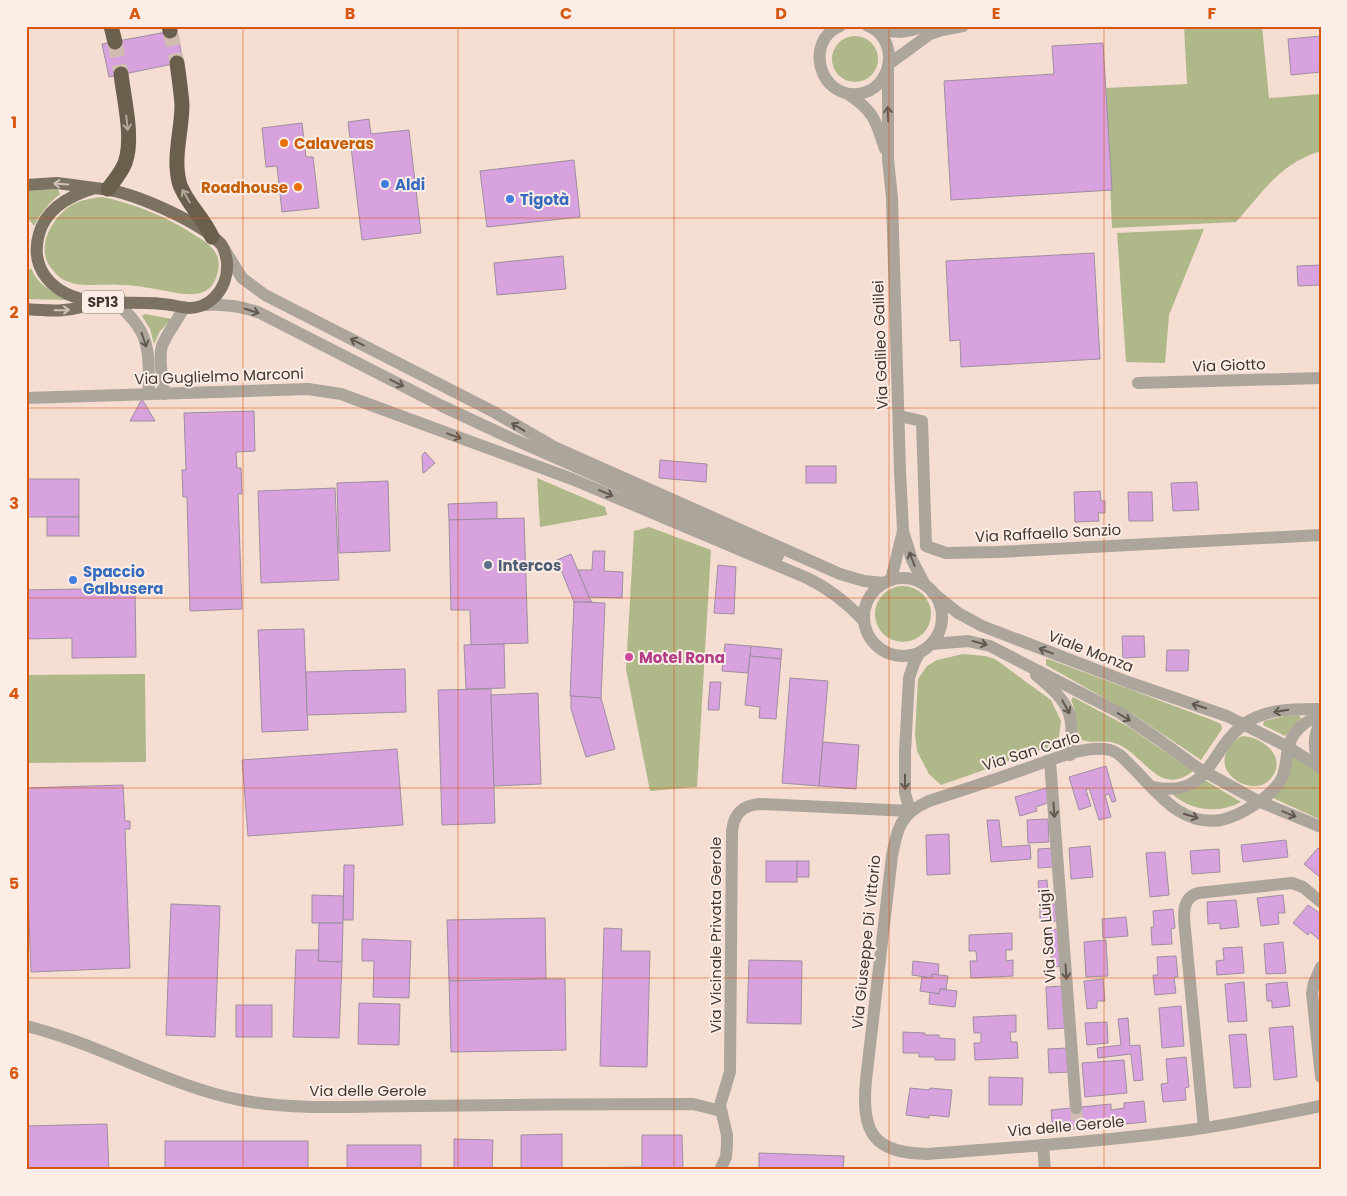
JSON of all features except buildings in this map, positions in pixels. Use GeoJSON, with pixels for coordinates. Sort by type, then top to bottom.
{"type":"FeatureCollection","features":[{"type":"Feature","properties":{"kind":"highway"},"geometry":{"type":"LineString","coordinates":[[111,26],[115,42]]}},
{"type":"Feature","properties":{"kind":"highway"},"geometry":{"type":"LineString","coordinates":[[177,63],[182,105],[178,177],[185,197],[206,223],[218,242]]}},
{"type":"Feature","properties":{"kind":"highway"},"geometry":{"type":"LineString","coordinates":[[101,189],[122,169],[127,155],[128,131],[121,74]]}},
{"type":"Feature","properties":{"kind":"main road"},"geometry":{"type":"LineString","coordinates":[[26,185],[57,183],[131,195],[151,203],[195,226],[218,242],[227,267],[224,285],[215,297],[204,305]]}},
{"type":"Feature","properties":{"kind":"main road"},"geometry":{"type":"LineString","coordinates":[[26,263],[37,246],[43,223],[54,209],[74,196],[101,189]]}},
{"type":"Feature","properties":{"kind":"main road"},"geometry":{"type":"LineString","coordinates":[[27,233],[37,246]]}},
{"type":"Feature","properties":{"kind":"main road","name":"SP13"},"geometry":{"type":"LineString","coordinates":[[37,246],[40,267],[49,282],[72,296],[96,301],[153,302],[184,308],[204,305]]}},
{"type":"Feature","properties":{"kind":"main road"},"geometry":{"type":"LineString","coordinates":[[26,309],[72,310],[83,308],[96,301]]}},
{"type":"Feature","properties":{"kind":"street","name":"Via Galileo Galilei"},"geometry":{"type":"LineString","coordinates":[[840,26],[829,33],[823,42],[819,52],[819,63],[826,81],[861,103],[873,116],[888,159]]}},
{"type":"Feature","properties":{"kind":"street"},"geometry":{"type":"LineString","coordinates":[[870,27],[903,33],[923,26]]}},
{"type":"Feature","properties":{"kind":"street"},"geometry":{"type":"LineString","coordinates":[[848,94],[858,94],[877,86],[884,78],[888,67],[930,34],[963,26]]}},
{"type":"Feature","properties":{"kind":"street","name":"Via Galileo Galilei"},"geometry":{"type":"LineString","coordinates":[[870,27],[881,36],[887,46],[890,57],[888,67],[888,159],[892,198],[903,531],[912,560],[929,589]]}},
{"type":"Feature","properties":{"kind":"street"},"geometry":{"type":"LineString","coordinates":[[218,242],[242,278],[265,295],[494,412],[554,448],[845,576],[864,581],[908,579],[929,589],[939,604],[942,618],[939,632],[932,644]]}},
{"type":"Feature","properties":{"kind":"street"},"geometry":{"type":"LineString","coordinates":[[116,302],[137,325],[144,337],[148,349],[149,394]]}},
{"type":"Feature","properties":{"kind":"street","name":"SP13"},"geometry":{"type":"LineString","coordinates":[[204,305],[227,305],[260,313],[442,406],[821,576],[841,589],[863,617]]}},
{"type":"Feature","properties":{"kind":"street"},"geometry":{"type":"LineString","coordinates":[[164,394],[161,350],[184,308]]}},
{"type":"Feature","properties":{"kind":"street","name":"Via Giotto"},"geometry":{"type":"LineString","coordinates":[[1138,383],[1321,378]]}},
{"type":"Feature","properties":{"kind":"street","name":"Via Guglielmo Marconi"},"geometry":{"type":"LineString","coordinates":[[26,398],[308,390],[322,390],[347,395],[408,420],[572,479],[806,578],[833,592],[863,617]]}},
{"type":"Feature","properties":{"kind":"street","name":"Via Raffaello Sanzio"},"geometry":{"type":"LineString","coordinates":[[899,416],[922,421],[926,546],[946,553],[1321,535]]}},
{"type":"Feature","properties":{"kind":"street","name":"Via Galileo Galilei"},"geometry":{"type":"LineString","coordinates":[[887,581],[903,531]]}},
{"type":"Feature","properties":{"kind":"street"},"geometry":{"type":"LineString","coordinates":[[887,581],[870,595],[863,617],[866,630],[872,642],[882,651],[908,656],[920,652],[932,644],[959,640],[975,641],[990,646],[1120,714],[1207,772],[1258,801],[1321,827]]}},
{"type":"Feature","properties":{"kind":"street","name":"Viale Monza"},"geometry":{"type":"LineString","coordinates":[[929,589],[958,613],[982,626],[1128,682],[1227,716],[1288,747],[1321,767]]}},
{"type":"Feature","properties":{"kind":"street"},"geometry":{"type":"LineString","coordinates":[[910,811],[904,793],[909,678],[920,652]]}},
{"type":"Feature","properties":{"kind":"street"},"geometry":{"type":"LineString","coordinates":[[890,654],[903,666],[909,678]]}},
{"type":"Feature","properties":{"kind":"street"},"geometry":{"type":"LineString","coordinates":[[1019,661],[1053,689],[1067,706],[1072,724],[1070,755]]}},
{"type":"Feature","properties":{"kind":"street"},"geometry":{"type":"LineString","coordinates":[[1153,787],[1168,790],[1180,788],[1198,780],[1207,772],[1222,746],[1244,724],[1256,718],[1293,709],[1321,709]]}},
{"type":"Feature","properties":{"kind":"street"},"geometry":{"type":"LineString","coordinates":[[1258,801],[1274,789],[1282,779],[1288,747],[1292,738],[1301,726],[1321,716]]}},
{"type":"Feature","properties":{"kind":"street","name":"Viale Monza"},"geometry":{"type":"LineString","coordinates":[[1321,722],[1315,736],[1314,745],[1321,767]]}},
{"type":"Feature","properties":{"kind":"street","name":"Via San Carlo"},"geometry":{"type":"LineString","coordinates":[[910,811],[929,801],[1050,761],[1091,750],[1114,752],[1153,787],[1176,811],[1190,817],[1214,821],[1237,815],[1249,809],[1258,801]]}},
{"type":"Feature","properties":{"kind":"street","name":"Via San Luigi"},"geometry":{"type":"LineString","coordinates":[[1050,761],[1076,1108]]}},
{"type":"Feature","properties":{"kind":"street","name":"Via Vicinale Privata Gerole"},"geometry":{"type":"LineString","coordinates":[[721,1111],[722,1096],[730,1072],[732,830],[734,818],[739,811],[746,807],[760,804],[910,811]]}},
{"type":"Feature","properties":{"kind":"street","name":"Via Giuseppe Di Vittorio"},"geometry":{"type":"LineString","coordinates":[[866,1080],[892,856],[898,829],[910,811]]}},
{"type":"Feature","properties":{"kind":"street"},"geometry":{"type":"LineString","coordinates":[[1204,1128],[1186,940],[1184,912],[1186,903],[1192,895],[1198,893],[1288,883],[1303,887],[1321,902]]}},
{"type":"Feature","properties":{"kind":"street"},"geometry":{"type":"LineString","coordinates":[[1321,968],[1314,983],[1312,993],[1321,1077]]}},
{"type":"Feature","properties":{"kind":"street","name":"Via delle Gerole"},"geometry":{"type":"LineString","coordinates":[[26,1026],[48,1031],[99,1049],[161,1075],[240,1100],[311,1107],[693,1104],[721,1111]]}},
{"type":"Feature","properties":{"kind":"street","name":"Via delle Gerole"},"geometry":{"type":"LineString","coordinates":[[866,1080],[864,1111],[867,1124],[882,1144],[911,1154],[1043,1145],[1079,1136],[1204,1128],[1321,1106]]}},
{"type":"Feature","properties":{"kind":"street"},"geometry":{"type":"LineString","coordinates":[[720,1170],[726,1157],[727,1145],[727,1135],[721,1111]]}},
{"type":"Feature","properties":{"kind":"street"},"geometry":{"type":"LineString","coordinates":[[1043,1145],[1045,1170]]}},
{"type":"Feature","properties":{"kind":"green space"},"geometry":{"type":"Polygon","coordinates":[[[1184,26],[1262,26],[1269,98],[1321,94],[1321,151],[1294,163],[1283,171],[1264,189],[1236,222],[1112,228],[1106,88],[1187,84],[1184,26]]]}},
{"type":"Feature","properties":{"kind":"green space"},"geometry":{"type":"Polygon","coordinates":[[[850,36],[860,36],[874,46],[878,59],[874,72],[868,78],[860,82],[850,82],[836,72],[832,64],[832,54],[842,40],[850,36]]]}},
{"type":"Feature","properties":{"kind":"green space"},"geometry":{"type":"Polygon","coordinates":[[[58,189],[60,194],[39,216],[34,226],[26,216],[26,191],[58,189]]]}},
{"type":"Feature","properties":{"kind":"green space"},"geometry":{"type":"Polygon","coordinates":[[[102,197],[126,203],[161,216],[209,245],[219,261],[219,268],[214,282],[201,293],[183,294],[129,285],[76,284],[60,278],[46,260],[45,243],[52,226],[57,218],[70,206],[102,197]]]}},
{"type":"Feature","properties":{"kind":"green space"},"geometry":{"type":"Polygon","coordinates":[[[1204,229],[1169,315],[1165,363],[1126,362],[1117,233],[1204,229]]]}},
{"type":"Feature","properties":{"kind":"green space"},"geometry":{"type":"Polygon","coordinates":[[[31,268],[41,283],[67,300],[26,299],[26,274],[31,268]]]}},
{"type":"Feature","properties":{"kind":"green space"},"geometry":{"type":"Polygon","coordinates":[[[145,314],[172,319],[160,331],[154,344],[150,329],[142,316],[145,314]]]}},
{"type":"Feature","properties":{"kind":"green space"},"geometry":{"type":"Polygon","coordinates":[[[537,478],[605,507],[607,515],[540,527],[537,478]]]}},
{"type":"Feature","properties":{"kind":"green space"},"geometry":{"type":"Polygon","coordinates":[[[649,527],[711,550],[697,787],[650,791],[626,669],[634,531],[649,527]]]}},
{"type":"Feature","properties":{"kind":"green space"},"geometry":{"type":"Polygon","coordinates":[[[903,586],[914,588],[923,594],[929,603],[931,614],[929,625],[923,634],[914,640],[903,642],[892,640],[883,634],[877,625],[875,614],[877,603],[883,594],[892,588],[903,586]]]}},
{"type":"Feature","properties":{"kind":"green space"},"geometry":{"type":"Polygon","coordinates":[[[963,654],[995,659],[1051,700],[1061,721],[1058,744],[941,785],[929,774],[917,751],[915,735],[918,679],[927,666],[937,660],[963,654]]]}},
{"type":"Feature","properties":{"kind":"green space"},"geometry":{"type":"Polygon","coordinates":[[[1046,659],[1212,720],[1221,724],[1222,729],[1201,760],[1134,715],[1046,665],[1046,659]]]}},
{"type":"Feature","properties":{"kind":"green space"},"geometry":{"type":"Polygon","coordinates":[[[145,674],[146,762],[26,763],[26,675],[145,674]]]}},
{"type":"Feature","properties":{"kind":"green space"},"geometry":{"type":"Polygon","coordinates":[[[1073,697],[1129,727],[1193,771],[1181,778],[1171,780],[1161,777],[1152,771],[1127,749],[1117,744],[1082,740],[1077,731],[1071,700],[1073,697]]]}},
{"type":"Feature","properties":{"kind":"green space"},"geometry":{"type":"Polygon","coordinates":[[[1299,715],[1301,718],[1285,736],[1263,725],[1264,721],[1299,715]]]}},
{"type":"Feature","properties":{"kind":"green space"},"geometry":{"type":"Polygon","coordinates":[[[1243,736],[1258,740],[1270,749],[1274,755],[1276,769],[1272,777],[1265,784],[1246,785],[1229,774],[1225,765],[1225,755],[1231,745],[1243,736]]]}},
{"type":"Feature","properties":{"kind":"green space"},"geometry":{"type":"Polygon","coordinates":[[[1292,756],[1321,774],[1321,820],[1273,798],[1292,756]]]}},
{"type":"Feature","properties":{"kind":"green space"},"geometry":{"type":"Polygon","coordinates":[[[1203,779],[1241,802],[1223,808],[1206,809],[1189,805],[1173,795],[1203,779]]]}},
{"type":"Feature","properties":{"kind":"tunnel"},"geometry":{"type":"LineString","coordinates":[[170,31],[177,63]]}},
{"type":"Feature","properties":{"kind":"tunnel"},"geometry":{"type":"LineString","coordinates":[[115,42],[121,74]]}},
{"type":"Feature","properties":{"kind":"tunnel"},"geometry":{"type":"LineString","coordinates":[[1076,1108],[1078,1128]]}},
{"type":"Feature","properties":{"kind":"place","name":"Calaveras"},"geometry":{"type":"Point","coordinates":[284,143]}},
{"type":"Feature","properties":{"kind":"place","name":"Aldi"},"geometry":{"type":"Point","coordinates":[385,184]}},
{"type":"Feature","properties":{"kind":"place","name":"Roadhouse"},"geometry":{"type":"Point","coordinates":[298,187]}},
{"type":"Feature","properties":{"kind":"place","name":"Tigotà"},"geometry":{"type":"Point","coordinates":[510,199]}},
{"type":"Feature","properties":{"kind":"place","name":"Intercos"},"geometry":{"type":"Point","coordinates":[488,565]}},
{"type":"Feature","properties":{"kind":"place","name":"Spaccio Galbusera"},"geometry":{"type":"Point","coordinates":[73,580]}},
{"type":"Feature","properties":{"kind":"place","name":"Motel Rona"},"geometry":{"type":"Point","coordinates":[629,657]}}]}
